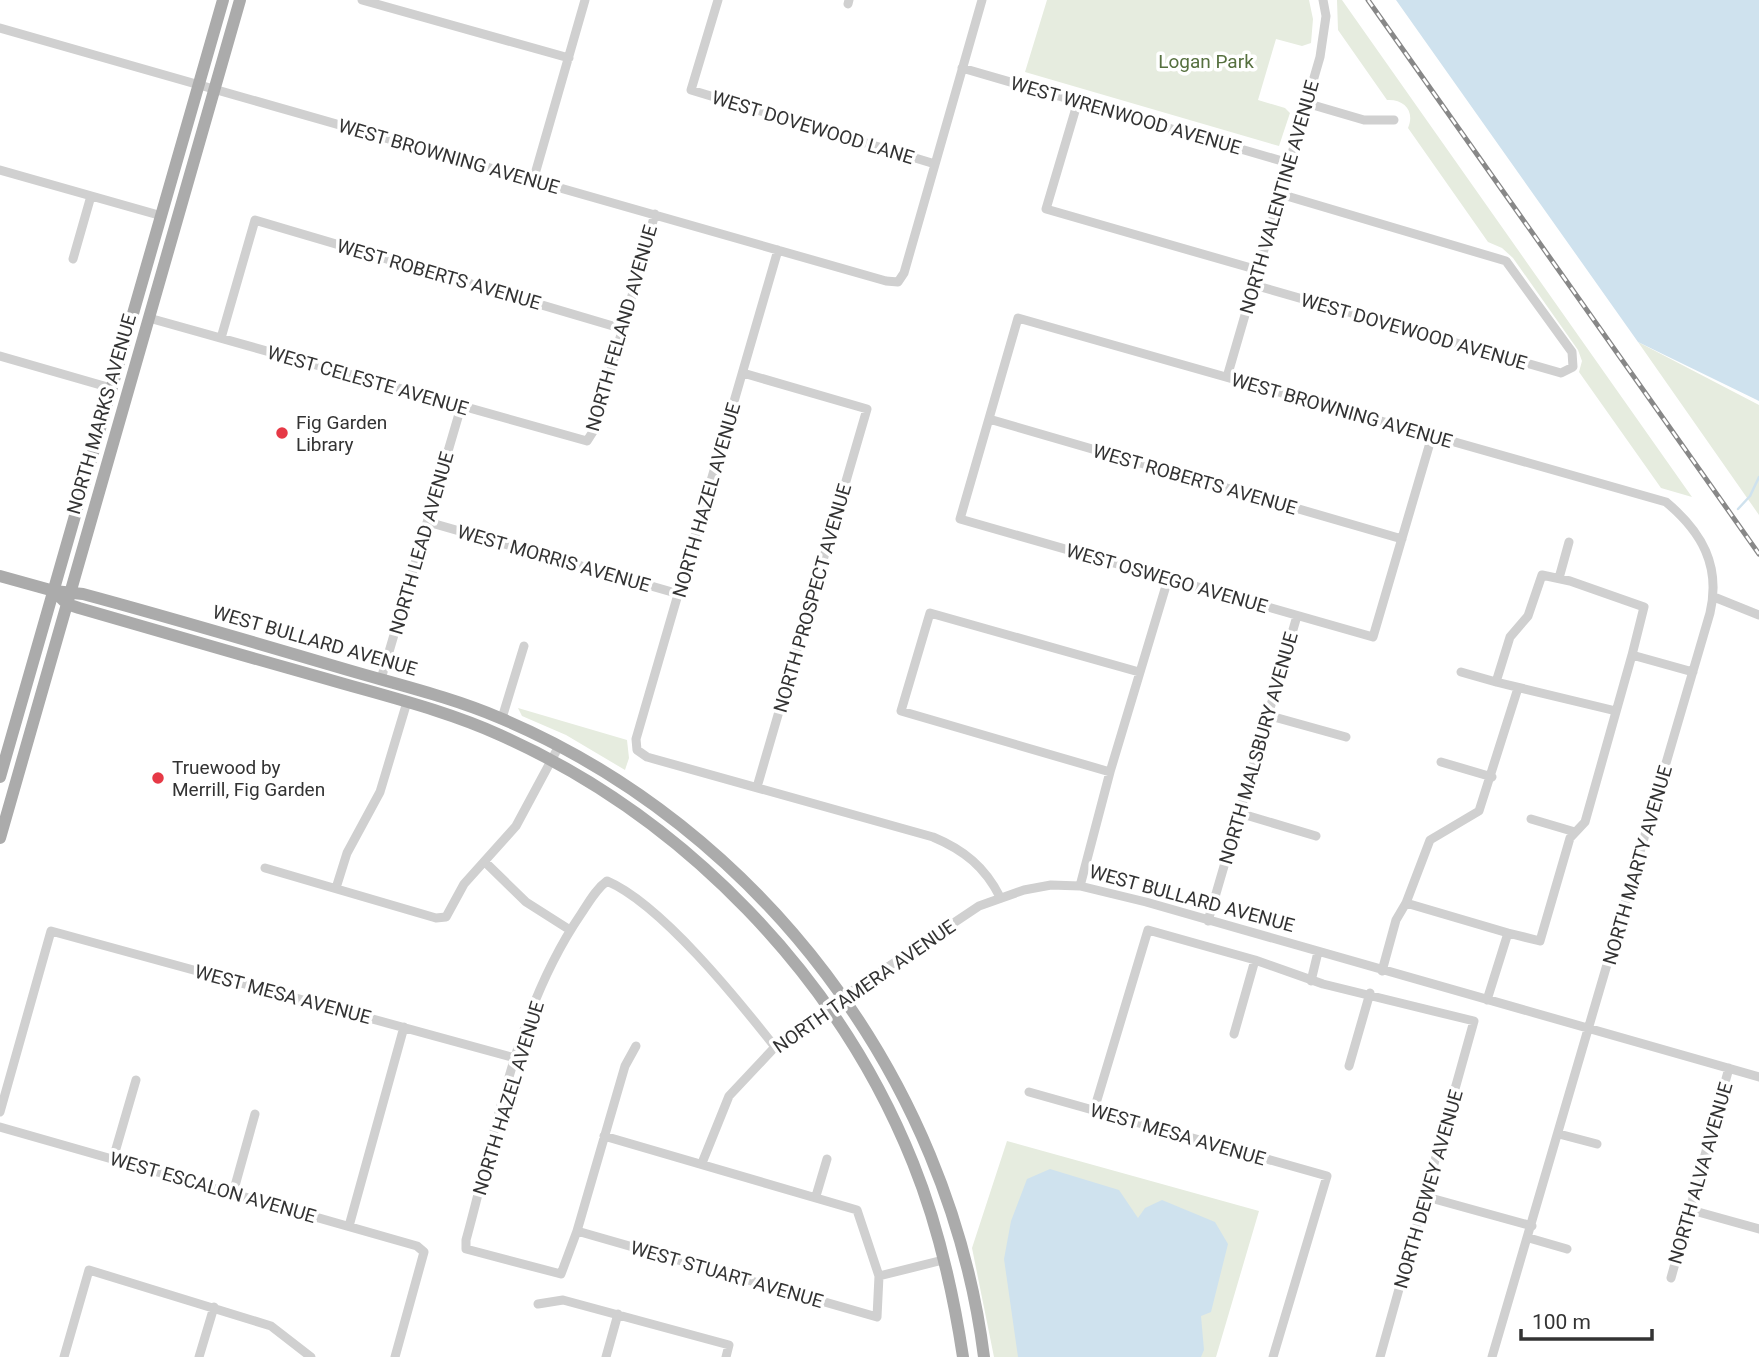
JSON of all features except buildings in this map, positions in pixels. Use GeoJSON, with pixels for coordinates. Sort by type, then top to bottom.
{"type":"FeatureCollection","features":[{"type":"Feature","properties":{"kind":"main road","name":"NORTH MARKS AVENUE"},"geometry":{"type":"LineString","coordinates":[[0,777],[223,0]]}},
{"type":"Feature","properties":{"kind":"main road","name":"NORTH MARKS AVENUE"},"geometry":{"type":"LineString","coordinates":[[0,838],[240,0]]}},
{"type":"Feature","properties":{"kind":"main road"},"geometry":{"type":"LineString","coordinates":[[149,318],[145,304],[154,269],[150,256]]}},
{"type":"Feature","properties":{"kind":"main road"},"geometry":{"type":"LineString","coordinates":[[116,374],[121,383],[116,403],[120,418]]}},
{"type":"Feature","properties":{"kind":"main road","name":"WEST BULLARD AVENUE"},"geometry":{"type":"LineString","coordinates":[[0,576],[54,591],[71,590],[237,641],[298,655],[502,718],[559,746],[657,807],[703,842],[794,933],[844,996],[896,1083],[936,1170],[962,1251],[984,1357]]}},
{"type":"Feature","properties":{"kind":"main road","name":"WEST BULLARD AVENUE"},"geometry":{"type":"LineString","coordinates":[[54,591],[67,604],[462,720],[551,760],[629,808],[701,867],[768,931],[828,1007],[891,1112],[929,1207],[963,1357]]}},
{"type":"Feature","properties":{"kind":"main road"},"geometry":{"type":"LineString","coordinates":[[215,647],[218,639],[237,641]]}},
{"type":"Feature","properties":{"kind":"main road"},"geometry":{"type":"LineString","coordinates":[[462,720],[472,717],[490,721],[502,718]]}},
{"type":"Feature","properties":{"kind":"main road"},"geometry":{"type":"LineString","coordinates":[[9,808],[5,793],[19,732],[17,721]]}},
{"type":"Feature","properties":{"kind":"street"},"geometry":{"type":"LineString","coordinates":[[362,0],[569,58]]}},
{"type":"Feature","properties":{"kind":"street"},"geometry":{"type":"LineString","coordinates":[[533,181],[585,0]]}},
{"type":"Feature","properties":{"kind":"street","name":"WEST DOVEWOOD LANE"},"geometry":{"type":"LineString","coordinates":[[718,0],[691,90],[935,164]]}},
{"type":"Feature","properties":{"kind":"street"},"geometry":{"type":"LineString","coordinates":[[935,164],[982,0]]}},
{"type":"Feature","properties":{"kind":"street","name":"NORTH VALENTINE AVENUE"},"geometry":{"type":"LineString","coordinates":[[1227,377],[1324,39],[1323,0]]}},
{"type":"Feature","properties":{"kind":"street","name":"WEST BROWNING AVENUE"},"geometry":{"type":"LineString","coordinates":[[0,28],[886,281],[898,282],[904,273],[935,164]]}},
{"type":"Feature","properties":{"kind":"street","name":"WEST WRENWOOD AVENUE"},"geometry":{"type":"LineString","coordinates":[[962,68],[1289,163]]}},
{"type":"Feature","properties":{"kind":"street"},"geometry":{"type":"LineString","coordinates":[[1078,101],[1046,209],[1258,270]]}},
{"type":"Feature","properties":{"kind":"street"},"geometry":{"type":"LineString","coordinates":[[1306,103],[1364,120],[1394,120]]}},
{"type":"Feature","properties":{"kind":"street"},"geometry":{"type":"LineString","coordinates":[[0,170],[162,216]]}},
{"type":"Feature","properties":{"kind":"street","name":"WEST DOVEWOOD AVENUE"},"geometry":{"type":"LineString","coordinates":[[1254,285],[1561,373],[1573,367],[1572,352],[1506,261],[1280,194]]}},
{"type":"Feature","properties":{"kind":"street"},"geometry":{"type":"LineString","coordinates":[[73,259],[91,196]]}},
{"type":"Feature","properties":{"kind":"street","name":"NORTH FELAND AVENUE"},"geometry":{"type":"LineString","coordinates":[[587,442],[594,430],[655,214]]}},
{"type":"Feature","properties":{"kind":"street","name":"WEST ROBERTS AVENUE"},"geometry":{"type":"LineString","coordinates":[[221,338],[255,220],[623,329]]}},
{"type":"Feature","properties":{"kind":"street","name":"NORTH HAZEL AVENUE"},"geometry":{"type":"LineString","coordinates":[[757,788],[647,757],[637,750],[636,739],[778,250]]}},
{"type":"Feature","properties":{"kind":"street","name":"WEST CELESTE AVENUE"},"geometry":{"type":"LineString","coordinates":[[149,318],[587,442]]}},
{"type":"Feature","properties":{"kind":"street","name":"WEST BROWNING AVENUE"},"geometry":{"type":"LineString","coordinates":[[989,419],[1018,318],[1666,502],[1684,517],[1706,548],[1715,582],[1714,597]]}},
{"type":"Feature","properties":{"kind":"street"},"geometry":{"type":"LineString","coordinates":[[0,356],[111,388]]}},
{"type":"Feature","properties":{"kind":"street","name":"NORTH PROSPECT AVENUE"},"geometry":{"type":"LineString","coordinates":[[743,373],[867,409],[757,788]]}},
{"type":"Feature","properties":{"kind":"street","name":"NORTH LEAD AVENUE"},"geometry":{"type":"LineString","coordinates":[[381,680],[461,407]]}},
{"type":"Feature","properties":{"kind":"street","name":"WEST ROBERTS AVENUE"},"geometry":{"type":"LineString","coordinates":[[989,419],[1402,539]]}},
{"type":"Feature","properties":{"kind":"street","name":"WEST OSWEGO AVENUE"},"geometry":{"type":"LineString","coordinates":[[989,419],[960,519],[1373,637],[1402,539]]}},
{"type":"Feature","properties":{"kind":"street"},"geometry":{"type":"LineString","coordinates":[[1402,539],[1432,436]]}},
{"type":"Feature","properties":{"kind":"street","name":"WEST MORRIS AVENUE"},"geometry":{"type":"LineString","coordinates":[[428,522],[679,594]]}},
{"type":"Feature","properties":{"kind":"street"},"geometry":{"type":"LineString","coordinates":[[1559,578],[1569,542]]}},
{"type":"Feature","properties":{"kind":"street"},"geometry":{"type":"LineString","coordinates":[[1406,903],[1540,941],[1570,838],[1585,822],[1644,607],[1559,578],[1542,575],[1528,617],[1510,637],[1496,682]]}},
{"type":"Feature","properties":{"kind":"street"},"geometry":{"type":"LineString","coordinates":[[1080,886],[1110,772],[1168,579]]}},
{"type":"Feature","properties":{"kind":"street"},"geometry":{"type":"LineString","coordinates":[[1714,597],[1759,615]]}},
{"type":"Feature","properties":{"kind":"street","name":"NORTH MARTY AVENUE"},"geometry":{"type":"LineString","coordinates":[[1492,1357],[1529,1238],[1714,597]]}},
{"type":"Feature","properties":{"kind":"street"},"geometry":{"type":"LineString","coordinates":[[1110,772],[901,711],[930,612],[1139,672]]}},
{"type":"Feature","properties":{"kind":"street","name":"NORTH MALSBURY AVENUE"},"geometry":{"type":"LineString","coordinates":[[1208,921],[1297,616]]}},
{"type":"Feature","properties":{"kind":"street"},"geometry":{"type":"LineString","coordinates":[[502,718],[524,646]]}},
{"type":"Feature","properties":{"kind":"street"},"geometry":{"type":"LineString","coordinates":[[1632,655],[1693,672]]}},
{"type":"Feature","properties":{"kind":"street"},"geometry":{"type":"LineString","coordinates":[[1461,672],[1616,711]]}},
{"type":"Feature","properties":{"kind":"street"},"geometry":{"type":"LineString","coordinates":[[1382,971],[1396,920],[1406,903],[1430,840],[1479,811],[1492,777],[1518,688]]}},
{"type":"Feature","properties":{"kind":"street"},"geometry":{"type":"LineString","coordinates":[[336,888],[347,853],[380,792],[407,702]]}},
{"type":"Feature","properties":{"kind":"street"},"geometry":{"type":"LineString","coordinates":[[1267,715],[1346,737]]}},
{"type":"Feature","properties":{"kind":"street"},"geometry":{"type":"LineString","coordinates":[[265,868],[436,918],[446,916],[464,884],[516,826],[559,746]]}},
{"type":"Feature","properties":{"kind":"street"},"geometry":{"type":"LineString","coordinates":[[1441,762],[1492,777]]}},
{"type":"Feature","properties":{"kind":"street"},"geometry":{"type":"LineString","coordinates":[[757,788],[954,846],[984,870],[1000,897]]}},
{"type":"Feature","properties":{"kind":"street"},"geometry":{"type":"LineString","coordinates":[[1239,813],[1316,836]]}},
{"type":"Feature","properties":{"kind":"street"},"geometry":{"type":"LineString","coordinates":[[1531,819],[1575,832]]}},
{"type":"Feature","properties":{"kind":"street"},"geometry":{"type":"LineString","coordinates":[[485,862],[526,902],[570,930]]}},
{"type":"Feature","properties":{"kind":"street","name":"NORTH HAZEL AVENUE"},"geometry":{"type":"LineString","coordinates":[[577,1231],[561,1274],[466,1249],[466,1240],[515,1058],[540,989],[570,930],[600,886],[607,881],[658,918],[693,952],[775,1046]]}},
{"type":"Feature","properties":{"kind":"street","name":"WEST BULLARD AVENUE"},"geometry":{"type":"LineString","coordinates":[[1000,897],[1051,885],[1080,886],[1759,1077]]}},
{"type":"Feature","properties":{"kind":"street","name":"NORTH TAMERA AVENUE"},"geometry":{"type":"LineString","coordinates":[[702,1163],[729,1096],[775,1046],[844,996],[979,906],[1000,897]]}},
{"type":"Feature","properties":{"kind":"street"},"geometry":{"type":"LineString","coordinates":[[1094,1110],[1148,930],[1255,961],[1311,981],[1370,993],[1349,1066]]}},
{"type":"Feature","properties":{"kind":"street","name":"WEST MESA AVENUE"},"geometry":{"type":"LineString","coordinates":[[0,1112],[51,931],[515,1058]]}},
{"type":"Feature","properties":{"kind":"street"},"geometry":{"type":"LineString","coordinates":[[1487,1000],[1508,933]]}},
{"type":"Feature","properties":{"kind":"street"},"geometry":{"type":"LineString","coordinates":[[1311,981],[1318,952]]}},
{"type":"Feature","properties":{"kind":"street"},"geometry":{"type":"LineString","coordinates":[[1234,1034],[1255,961]]}},
{"type":"Feature","properties":{"kind":"street","name":"NORTH DEWEY AVENUE"},"geometry":{"type":"LineString","coordinates":[[1370,993],[1474,1021],[1427,1197],[1380,1357]]}},
{"type":"Feature","properties":{"kind":"street"},"geometry":{"type":"LineString","coordinates":[[349,1226],[404,1027]]}},
{"type":"Feature","properties":{"kind":"street"},"geometry":{"type":"LineString","coordinates":[[577,1231],[625,1066],[636,1046]]}},
{"type":"Feature","properties":{"kind":"street","name":"NORTH ALVA AVENUE"},"geometry":{"type":"LineString","coordinates":[[1671,1278],[1729,1068]]}},
{"type":"Feature","properties":{"kind":"street"},"geometry":{"type":"LineString","coordinates":[[113,1159],[136,1080]]}},
{"type":"Feature","properties":{"kind":"street","name":"WEST MESA AVENUE"},"geometry":{"type":"LineString","coordinates":[[1029,1092],[1327,1176],[1273,1357]]}},
{"type":"Feature","properties":{"kind":"street"},"geometry":{"type":"LineString","coordinates":[[233,1194],[255,1114]]}},
{"type":"Feature","properties":{"kind":"street","name":"WEST ESCALON AVENUE"},"geometry":{"type":"LineString","coordinates":[[0,1127],[410,1243],[424,1252],[395,1357]]}},
{"type":"Feature","properties":{"kind":"street"},"geometry":{"type":"LineString","coordinates":[[1559,1134],[1597,1144]]}},
{"type":"Feature","properties":{"kind":"street"},"geometry":{"type":"LineString","coordinates":[[604,1136],[857,1210],[879,1276],[943,1260]]}},
{"type":"Feature","properties":{"kind":"street"},"geometry":{"type":"LineString","coordinates":[[816,1196],[827,1159]]}},
{"type":"Feature","properties":{"kind":"street"},"geometry":{"type":"LineString","coordinates":[[1427,1197],[1532,1226]]}},
{"type":"Feature","properties":{"kind":"street"},"geometry":{"type":"LineString","coordinates":[[1691,1210],[1759,1229]]}},
{"type":"Feature","properties":{"kind":"street","name":"WEST STUART AVENUE"},"geometry":{"type":"LineString","coordinates":[[577,1231],[877,1317],[879,1276]]}},
{"type":"Feature","properties":{"kind":"street"},"geometry":{"type":"LineString","coordinates":[[1529,1238],[1567,1249]]}},
{"type":"Feature","properties":{"kind":"street"},"geometry":{"type":"LineString","coordinates":[[64,1357],[89,1270],[271,1326],[311,1357]]}},
{"type":"Feature","properties":{"kind":"street"},"geometry":{"type":"LineString","coordinates":[[538,1304],[563,1300],[729,1345],[726,1357]]}},
{"type":"Feature","properties":{"kind":"street"},"geometry":{"type":"LineString","coordinates":[[199,1357],[214,1307]]}},
{"type":"Feature","properties":{"kind":"street"},"geometry":{"type":"LineString","coordinates":[[606,1357],[618,1314]]}},
{"type":"Feature","properties":{"kind":"green space","name":"Logan Park"},"geometry":{"type":"Polygon","coordinates":[[[1047,0],[1309,0],[1313,19],[1311,43],[1302,46],[1276,39],[1258,100],[1285,108],[1290,113],[1279,146],[1025,72],[1047,0]]]}},
{"type":"Feature","properties":{"kind":"green space"},"geometry":{"type":"Polygon","coordinates":[[[1337,0],[1342,0],[1692,497],[1661,488],[1579,372],[1582,361],[1578,350],[1513,258],[1502,248],[1488,242],[1408,128],[1410,117],[1407,108],[1399,102],[1387,100],[1338,30],[1337,0]]]}},
{"type":"Feature","properties":{"kind":"green space"},"geometry":{"type":"Polygon","coordinates":[[[1638,342],[1759,405],[1759,515],[1638,342]]]}},
{"type":"Feature","properties":{"kind":"green space"},"geometry":{"type":"Polygon","coordinates":[[[518,708],[627,740],[629,758],[625,770],[566,735],[522,716],[518,708]]]}},
{"type":"Feature","properties":{"kind":"green space"},"geometry":{"type":"Polygon","coordinates":[[[1007,1141],[1259,1211],[1216,1357],[994,1357],[972,1248],[1007,1141]]]}},
{"type":"Feature","properties":{"kind":"water"},"geometry":{"type":"Polygon","coordinates":[[[1396,0],[1759,0],[1759,401],[1638,342],[1396,0]]]}},
{"type":"Feature","properties":{"kind":"water"},"geometry":{"type":"Polygon","coordinates":[[[1050,1169],[1119,1190],[1138,1218],[1145,1208],[1162,1200],[1215,1222],[1228,1244],[1211,1312],[1201,1316],[1204,1350],[1201,1357],[1018,1357],[1004,1259],[1011,1221],[1027,1179],[1050,1169]]]}},
{"type":"Feature","properties":{"kind":"waterway"},"geometry":{"type":"LineString","coordinates":[[1738,509],[1750,496],[1759,477]]}},
{"type":"Feature","properties":{"kind":"railway"},"geometry":{"type":"LineString","coordinates":[[1368,0],[1759,554]]}},
{"type":"Feature","properties":{"kind":"place","name":"Fig Garden Library"},"geometry":{"type":"Point","coordinates":[282,433]}},
{"type":"Feature","properties":{"kind":"place","name":"Truewood by Merrill, Fig Garden"},"geometry":{"type":"Point","coordinates":[158,778]}}]}
